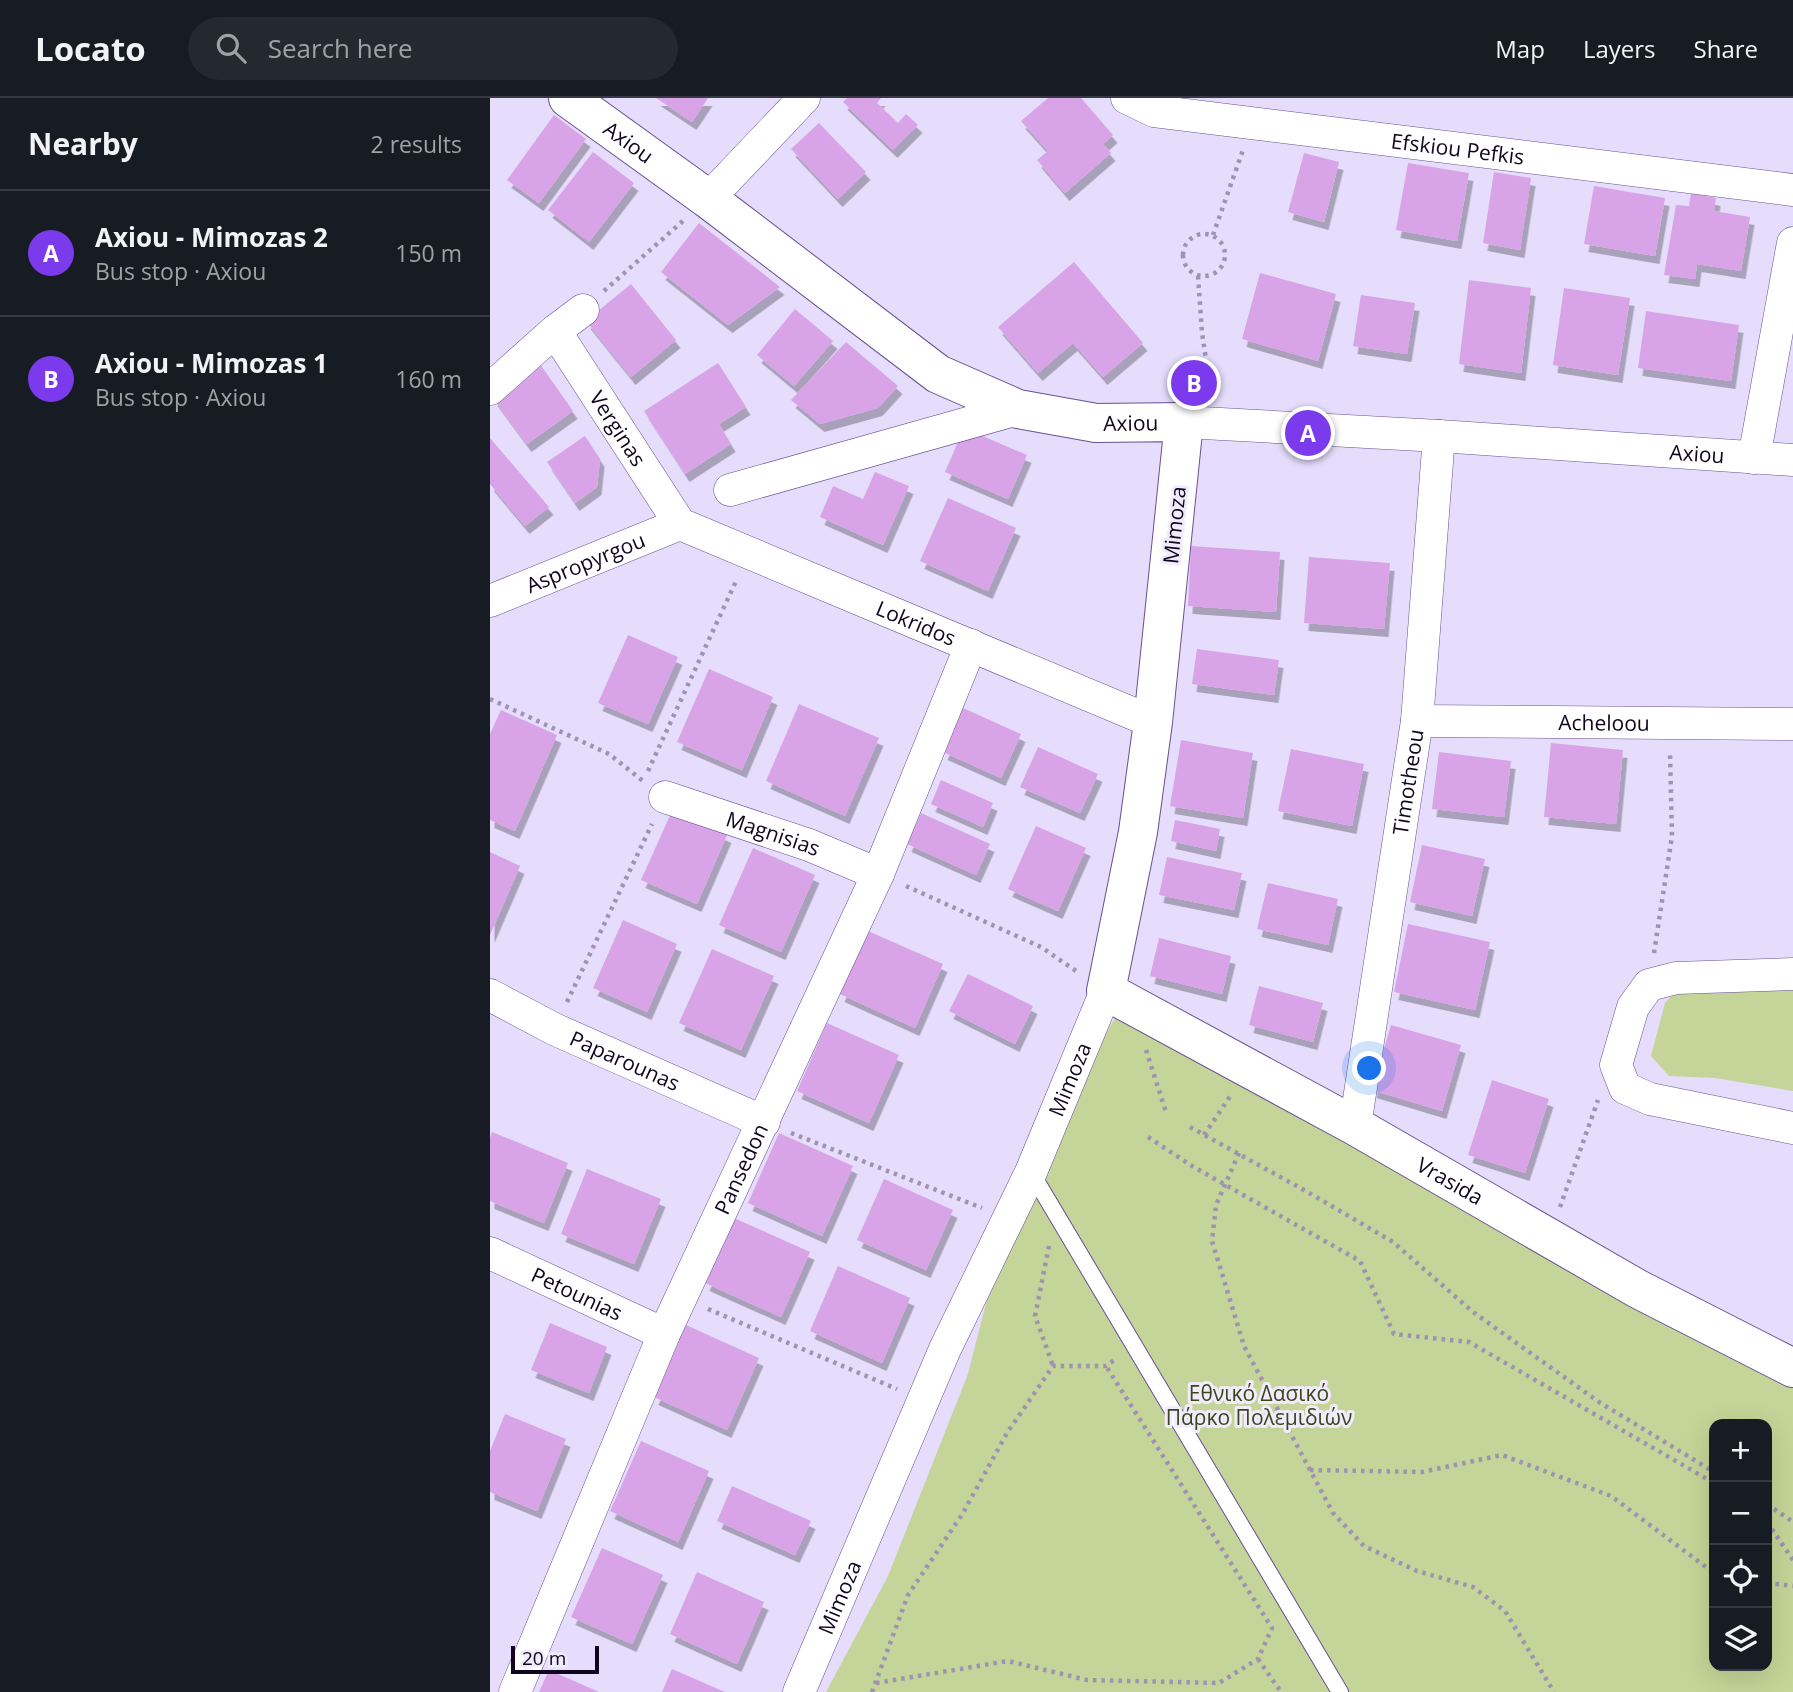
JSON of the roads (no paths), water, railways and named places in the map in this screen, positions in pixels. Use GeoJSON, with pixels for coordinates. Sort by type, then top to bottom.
{"type":"FeatureCollection","features":[{"type":"Feature","properties":{"kind":"street","name":"Axiou"},"geometry":{"type":"LineString","coordinates":[[568,98],[708,199],[938,374],[1018,409],[1096,424],[1184,422],[1793,460]]}},
{"type":"Feature","properties":{"kind":"street"},"geometry":{"type":"LineString","coordinates":[[708,199],[804,98]]}},
{"type":"Feature","properties":{"kind":"street","name":"Efskiou Pefkis"},"geometry":{"type":"LineString","coordinates":[[1126,98],[1154,111],[1793,190]]}},
{"type":"Feature","properties":{"kind":"street"},"geometry":{"type":"LineString","coordinates":[[1754,458],[1793,243]]}},
{"type":"Feature","properties":{"kind":"street"},"geometry":{"type":"LineString","coordinates":[[490,389],[555,331],[583,310]]}},
{"type":"Feature","properties":{"kind":"street","name":"Verginas"},"geometry":{"type":"LineString","coordinates":[[555,331],[680,524]]}},
{"type":"Feature","properties":{"kind":"street"},"geometry":{"type":"LineString","coordinates":[[730,490],[1018,409]]}},
{"type":"Feature","properties":{"kind":"street","name":"Mimoza"},"geometry":{"type":"LineString","coordinates":[[799,1692],[945,1349],[1119,998],[1153,722],[1184,422]]}},
{"type":"Feature","properties":{"kind":"street","name":"Timotheou"},"geometry":{"type":"LineString","coordinates":[[1355,1126],[1417,721],[1439,436]]}},
{"type":"Feature","properties":{"kind":"street","name":"Lokridos"},"geometry":{"type":"LineString","coordinates":[[680,524],[1153,722]]}},
{"type":"Feature","properties":{"kind":"street","name":"Aspropyrgou"},"geometry":{"type":"LineString","coordinates":[[490,601],[680,524]]}},
{"type":"Feature","properties":{"kind":"street","name":"Pansedon"},"geometry":{"type":"LineString","coordinates":[[515,1692],[664,1334],[878,874],[971,645]]}},
{"type":"Feature","properties":{"kind":"street","name":"Acheloou"},"geometry":{"type":"LineString","coordinates":[[1417,721],[1793,724]]}},
{"type":"Feature","properties":{"kind":"street","name":"Magnisias"},"geometry":{"type":"LineString","coordinates":[[665,797],[809,845],[878,874]]}},
{"type":"Feature","properties":{"kind":"street"},"geometry":{"type":"LineString","coordinates":[[1793,974],[1676,978],[1649,985],[1633,1007],[1616,1065],[1625,1088],[1650,1099],[1793,1128]]}},
{"type":"Feature","properties":{"kind":"street","name":"Paparounas"},"geometry":{"type":"LineString","coordinates":[[490,995],[554,1028],[764,1122]]}},
{"type":"Feature","properties":{"kind":"street","name":"Vrasida"},"geometry":{"type":"LineString","coordinates":[[1119,998],[1355,1126],[1638,1289],[1793,1368]]}},
{"type":"Feature","properties":{"kind":"street","name":"Petounias"},"geometry":{"type":"LineString","coordinates":[[490,1254],[664,1334]]}},
{"type":"Feature","properties":{"kind":"lane"},"geometry":{"type":"LineString","coordinates":[[1031,1172],[1340,1692]]}},
{"type":"Feature","properties":{"kind":"place","name":"Axiou - Mimozas 1"},"geometry":{"type":"Point","coordinates":[1194,383]}},
{"type":"Feature","properties":{"kind":"place","name":"Axiou - Mimozas 2"},"geometry":{"type":"Point","coordinates":[1308,433]}},
{"type":"Feature","properties":{"kind":"park label","name":"Εθνικό Δασικό Πάρκο Πολεμιδιών"},"geometry":{"type":"Point","coordinates":[1259,1405]}}]}
